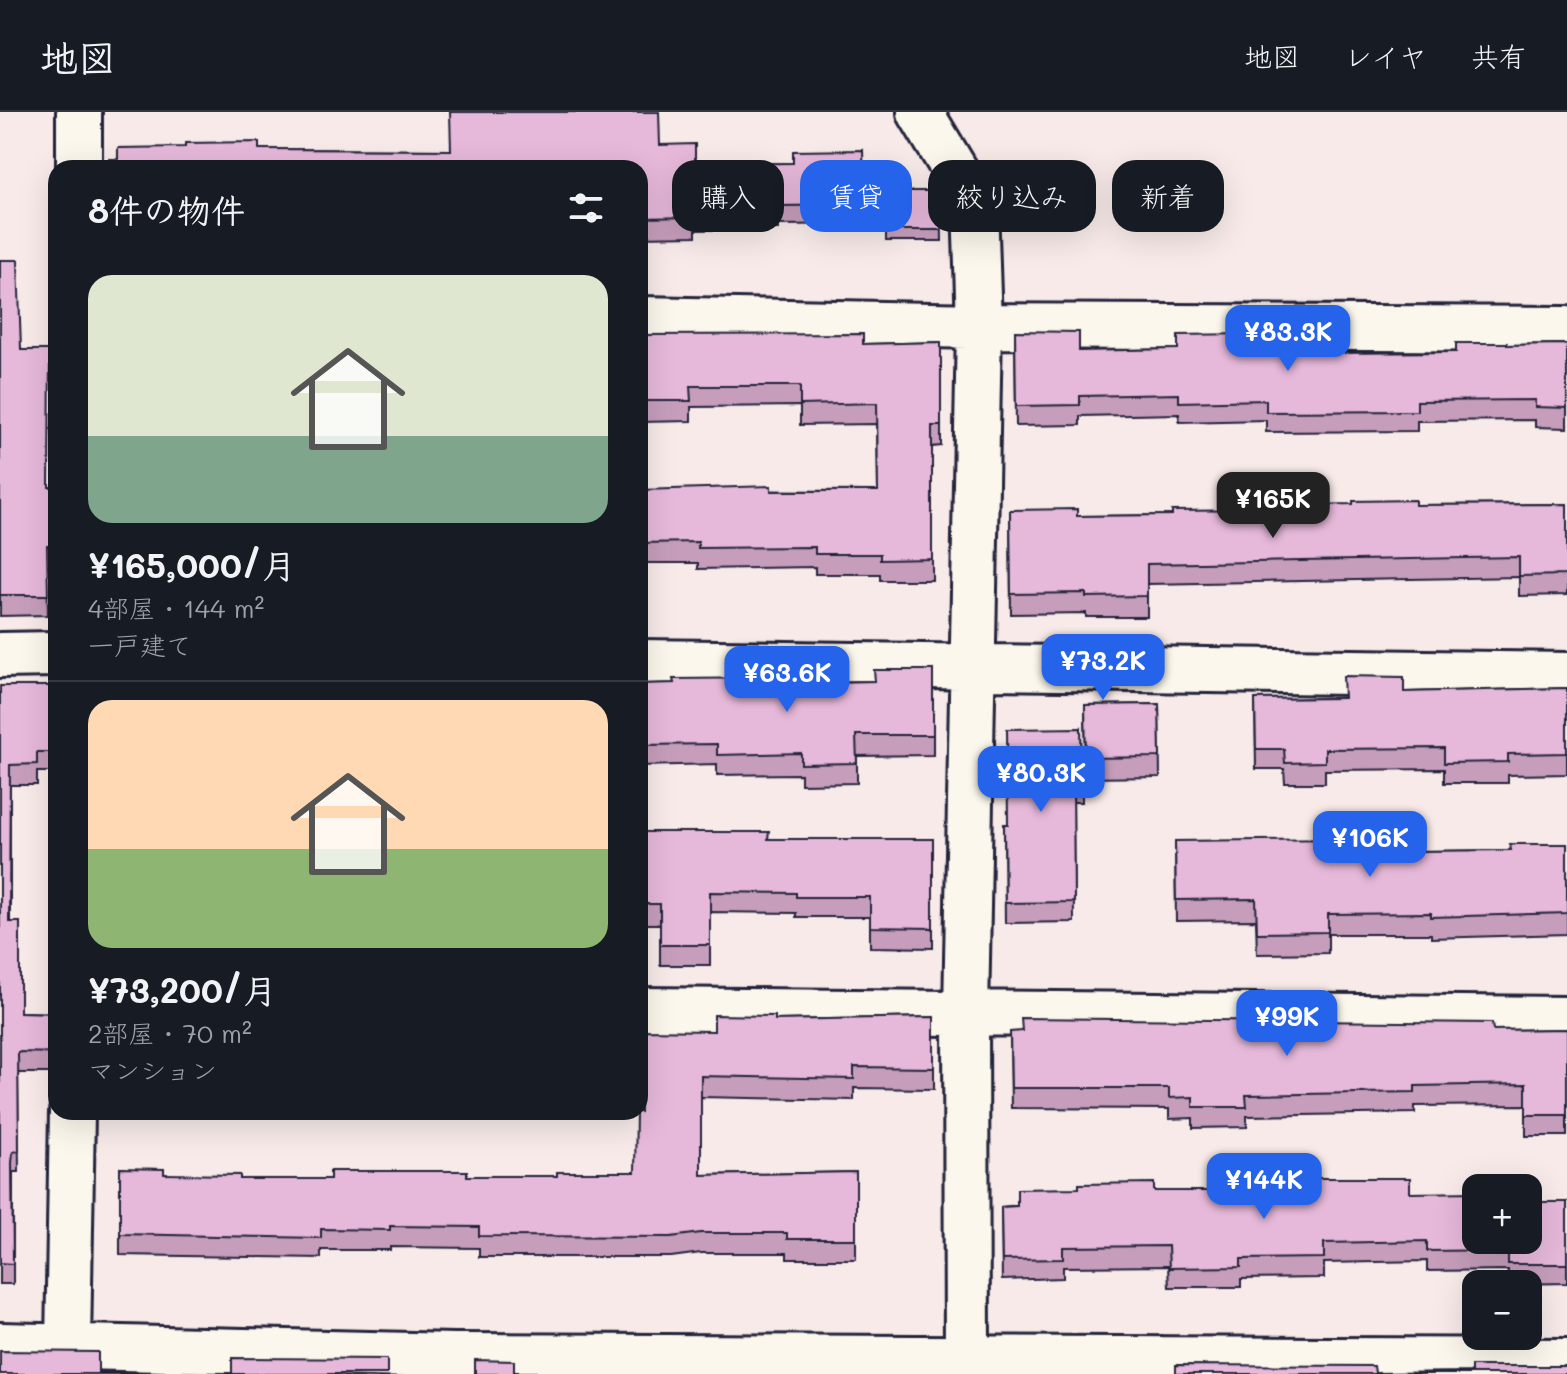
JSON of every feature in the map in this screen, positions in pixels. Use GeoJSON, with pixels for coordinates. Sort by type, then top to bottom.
{"type":"FeatureCollection","features":[{"type":"Feature","properties":{"kind":"street"},"geometry":{"type":"LineString","coordinates":[[79,112],[79,160]]}},
{"type":"Feature","properties":{"kind":"street"},"geometry":{"type":"LineString","coordinates":[[920,112],[975,204],[979,326],[966,1013],[967,1360]]}},
{"type":"Feature","properties":{"kind":"street"},"geometry":{"type":"LineString","coordinates":[[648,319],[979,326],[1567,329]]}},
{"type":"Feature","properties":{"kind":"street"},"geometry":{"type":"LineString","coordinates":[[0,655],[48,654]]}},
{"type":"Feature","properties":{"kind":"street"},"geometry":{"type":"LineString","coordinates":[[648,662],[1567,675]]}},
{"type":"Feature","properties":{"kind":"street"},"geometry":{"type":"LineString","coordinates":[[648,1010],[1567,1019]]}},
{"type":"Feature","properties":{"kind":"street"},"geometry":{"type":"LineString","coordinates":[[68,1345],[72,1120]]}},
{"type":"Feature","properties":{"kind":"street"},"geometry":{"type":"LineString","coordinates":[[0,1345],[68,1345],[453,1365],[967,1360],[1567,1361]]}},
{"type":"Feature","properties":{"kind":"building"},"geometry":{"type":"Polygon","coordinates":[[[450,112],[659,112],[660,145],[695,144],[695,160],[672,160],[672,217],[648,218],[648,160],[109,160],[118,159],[118,148],[185,147],[185,143],[259,142],[259,149],[451,150],[450,112]]]}},
{"type":"Feature","properties":{"kind":"building"},"geometry":{"type":"Polygon","coordinates":[[[863,150],[863,160],[800,160],[800,206],[784,206],[784,163],[793,163],[793,151],[863,150]]]}},
{"type":"Feature","properties":{"kind":"building"},"geometry":{"type":"Polygon","coordinates":[[[912,191],[928,191],[928,230],[912,230],[912,191]]]}},
{"type":"Feature","properties":{"kind":"building"},"geometry":{"type":"Polygon","coordinates":[[[0,260],[18,260],[21,350],[48,350],[48,595],[0,595],[0,260]]]}},
{"type":"Feature","properties":{"kind":"building"},"geometry":{"type":"Polygon","coordinates":[[[1015,331],[1079,332],[1079,351],[1178,349],[1178,335],[1334,335],[1334,353],[1456,352],[1456,343],[1567,344],[1567,408],[1535,407],[1535,400],[1417,401],[1417,411],[1266,412],[1266,400],[1179,402],[1179,394],[1080,396],[1080,405],[1016,406],[1015,331]]]}},
{"type":"Feature","properties":{"kind":"building"},"geometry":{"type":"Polygon","coordinates":[[[863,334],[863,344],[941,342],[941,426],[932,426],[932,559],[880,560],[880,554],[815,554],[815,547],[698,548],[698,542],[648,543],[648,490],[771,486],[771,491],[878,491],[877,403],[800,405],[800,386],[690,386],[691,401],[648,401],[648,335],[863,334]]]}},
{"type":"Feature","properties":{"kind":"building"},"geometry":{"type":"Polygon","coordinates":[[[1415,500],[1415,505],[1567,504],[1567,575],[1519,576],[1519,557],[1147,564],[1147,596],[1011,594],[1010,510],[1077,509],[1077,516],[1172,515],[1172,511],[1264,510],[1264,506],[1415,500]]]}},
{"type":"Feature","properties":{"kind":"building"},"geometry":{"type":"Polygon","coordinates":[[[874,670],[933,670],[933,735],[856,735],[857,763],[801,764],[801,753],[717,755],[717,744],[648,745],[648,684],[674,683],[673,679],[784,678],[784,683],[875,681],[874,670]]]}},
{"type":"Feature","properties":{"kind":"building"},"geometry":{"type":"Polygon","coordinates":[[[1343,676],[1404,677],[1404,692],[1567,688],[1567,753],[1508,754],[1508,762],[1444,763],[1444,748],[1325,749],[1325,762],[1285,763],[1284,749],[1256,749],[1255,699],[1344,698],[1343,676]]]}},
{"type":"Feature","properties":{"kind":"building"},"geometry":{"type":"Polygon","coordinates":[[[0,686],[48,686],[48,752],[37,752],[37,764],[10,765],[9,922],[20,922],[20,1012],[48,1013],[48,1053],[18,1052],[19,1151],[13,1152],[12,1163],[13,1264],[0,1263],[0,686]]]}},
{"type":"Feature","properties":{"kind":"building"},"geometry":{"type":"Polygon","coordinates":[[[1159,704],[1160,757],[1086,758],[1085,705],[1159,704]]]}},
{"type":"Feature","properties":{"kind":"building"},"geometry":{"type":"Polygon","coordinates":[[[1081,728],[1082,782],[1073,782],[1074,902],[1005,903],[1007,729],[1081,728]]]}},
{"type":"Feature","properties":{"kind":"building"},"geometry":{"type":"Polygon","coordinates":[[[648,832],[769,832],[768,839],[933,839],[933,928],[870,927],[870,897],[710,892],[710,945],[660,945],[660,904],[648,904],[648,832]]]}},
{"type":"Feature","properties":{"kind":"building"},"geometry":{"type":"Polygon","coordinates":[[[1418,838],[1418,851],[1511,850],[1510,844],[1567,844],[1567,913],[1431,917],[1431,913],[1328,914],[1328,932],[1257,933],[1256,899],[1176,900],[1175,841],[1418,838]]]}},
{"type":"Feature","properties":{"kind":"building"},"geometry":{"type":"Polygon","coordinates":[[[714,1015],[775,1016],[775,1020],[934,1017],[934,1068],[854,1067],[854,1079],[701,1076],[701,1175],[856,1172],[856,1239],[787,1239],[787,1233],[701,1233],[671,1237],[479,1236],[479,1227],[390,1226],[390,1230],[321,1229],[321,1238],[120,1234],[120,1168],[164,1169],[164,1174],[240,1175],[240,1179],[330,1179],[330,1171],[467,1171],[467,1176],[635,1172],[636,1120],[648,1120],[648,1030],[714,1031],[714,1015]]]}},
{"type":"Feature","properties":{"kind":"building"},"geometry":{"type":"Polygon","coordinates":[[[1021,1018],[1492,1023],[1493,1030],[1567,1029],[1567,1115],[1526,1115],[1526,1084],[1415,1086],[1415,1092],[1246,1095],[1247,1107],[1193,1107],[1193,1097],[1169,1098],[1169,1088],[1011,1088],[1010,1032],[1022,1031],[1021,1018]]]}},
{"type":"Feature","properties":{"kind":"building"},"geometry":{"type":"Polygon","coordinates":[[[1260,1178],[1410,1178],[1410,1193],[1462,1192],[1462,1251],[1427,1251],[1427,1241],[1324,1243],[1324,1258],[1241,1259],[1241,1267],[1169,1268],[1168,1246],[1063,1247],[1063,1259],[1002,1260],[1001,1207],[1017,1206],[1017,1189],[1154,1183],[1154,1191],[1260,1191],[1260,1178]]]}},
{"type":"Feature","properties":{"kind":"building"},"geometry":{"type":"Polygon","coordinates":[[[1542,1202],[1567,1202],[1567,1264],[1508,1264],[1508,1254],[1542,1254],[1542,1202]]]}},
{"type":"Feature","properties":{"kind":"building"},"geometry":{"type":"Polygon","coordinates":[[[0,1351],[98,1352],[98,1372],[232,1373],[232,1358],[387,1359],[387,1374],[0,1374],[0,1351]]]}},
{"type":"Feature","properties":{"kind":"building"},"geometry":{"type":"Polygon","coordinates":[[[475,1360],[514,1361],[514,1372],[536,1374],[475,1374],[475,1360]]]}},
{"type":"Feature","properties":{"kind":"building"},"geometry":{"type":"Polygon","coordinates":[[[1176,1365],[1374,1366],[1375,1373],[1471,1372],[1471,1366],[1567,1366],[1567,1374],[1176,1374],[1176,1365]]]}}]}
